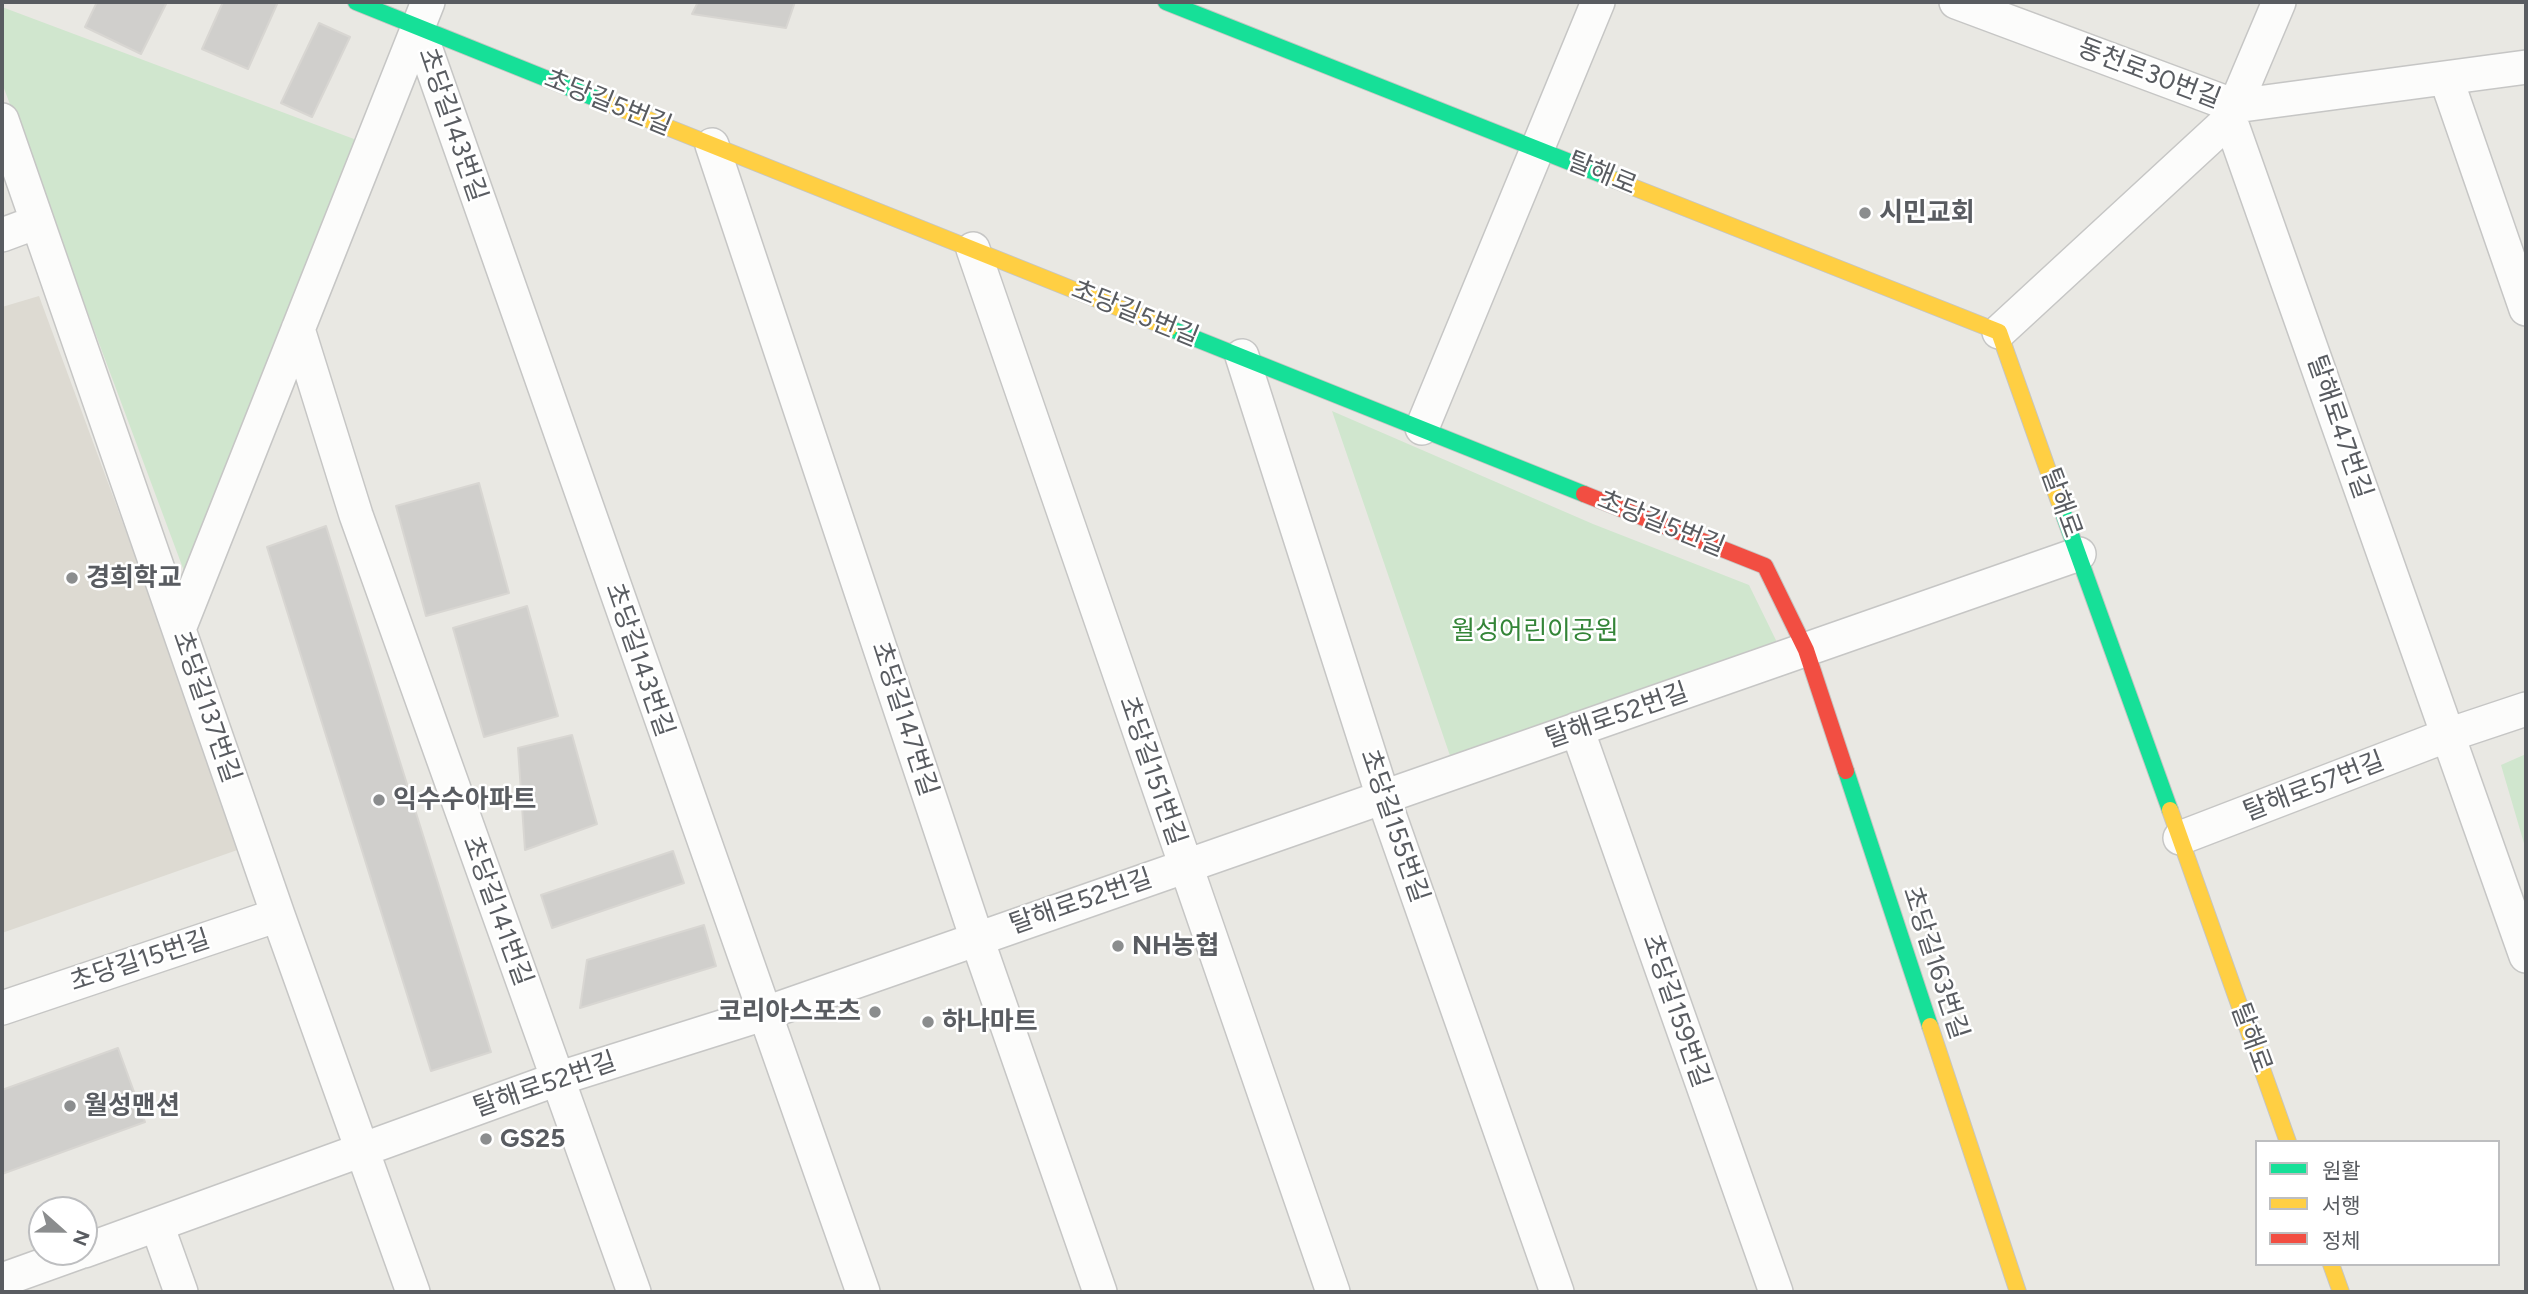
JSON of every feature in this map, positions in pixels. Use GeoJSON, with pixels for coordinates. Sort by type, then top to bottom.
{"type":"FeatureCollection","features":[{"type":"Feature","properties":{"kind":"street","name":"초당길5번길"},"geometry":{"type":"LineString","coordinates":[[356,2],[423,14],[712,145],[1765,566],[1806,650]]}},
{"type":"Feature","properties":{"kind":"street","name":"탈해로"},"geometry":{"type":"LineString","coordinates":[[1166,2],[1999,332],[2287,1140]]}},
{"type":"Feature","properties":{"kind":"street"},"geometry":{"type":"LineString","coordinates":[[1539,149],[1598,2]]}},
{"type":"Feature","properties":{"kind":"street","name":"동천로30번길"},"geometry":{"type":"LineString","coordinates":[[1956,2],[2232,113],[2279,2]]}},
{"type":"Feature","properties":{"kind":"street"},"geometry":{"type":"LineString","coordinates":[[179,629],[423,14]]}},
{"type":"Feature","properties":{"kind":"street","name":"초당길143번길"},"geometry":{"type":"LineString","coordinates":[[423,14],[763,1014],[863,1292]]}},
{"type":"Feature","properties":{"kind":"street"},"geometry":{"type":"LineString","coordinates":[[1999,332],[2232,113],[2526,67]]}},
{"type":"Feature","properties":{"kind":"street"},"geometry":{"type":"LineString","coordinates":[[2446,78],[2526,309]]}},
{"type":"Feature","properties":{"kind":"street","name":"탈해로47번길"},"geometry":{"type":"LineString","coordinates":[[2232,113],[2448,735]]}},
{"type":"Feature","properties":{"kind":"street","name":"초당길137번길"},"geometry":{"type":"LineString","coordinates":[[2,120],[278,915],[364,1148],[413,1292]]}},
{"type":"Feature","properties":{"kind":"street","name":"초당길147번길"},"geometry":{"type":"LineString","coordinates":[[712,145],[977,939],[1100,1292]]}},
{"type":"Feature","properties":{"kind":"street","name":"탈해로"},"geometry":{"type":"LineString","coordinates":[[1422,428],[1539,149]]}},
{"type":"Feature","properties":{"kind":"street"},"geometry":{"type":"LineString","coordinates":[[2,235],[37,222]]}},
{"type":"Feature","properties":{"kind":"street","name":"초당길151번길"},"geometry":{"type":"LineString","coordinates":[[973,249],[1333,1292]]}},
{"type":"Feature","properties":{"kind":"street","name":"초당길141번길"},"geometry":{"type":"LineString","coordinates":[[298,329],[356,515],[634,1292]]}},
{"type":"Feature","properties":{"kind":"street","name":"초당길155번길"},"geometry":{"type":"LineString","coordinates":[[1242,356],[1383,797],[1557,1292]]}},
{"type":"Feature","properties":{"kind":"street","name":"탈해로52번길"},"geometry":{"type":"LineString","coordinates":[[98,1245],[556,1079],[763,1014],[2079,554]]}},
{"type":"Feature","properties":{"kind":"street","name":"초당길163번길"},"geometry":{"type":"LineString","coordinates":[[1806,650],[2018,1292]]}},
{"type":"Feature","properties":{"kind":"street","name":"탈해로57번길"},"geometry":{"type":"LineString","coordinates":[[2180,838],[2448,735],[2526,709]]}},
{"type":"Feature","properties":{"kind":"street","name":"초당길159번길"},"geometry":{"type":"LineString","coordinates":[[1577,729],[1776,1292]]}},
{"type":"Feature","properties":{"kind":"street"},"geometry":{"type":"LineString","coordinates":[[2448,735],[2526,956]]}},
{"type":"Feature","properties":{"kind":"street","name":"초당길15번길"},"geometry":{"type":"LineString","coordinates":[[2,1007],[278,915]]}},
{"type":"Feature","properties":{"kind":"street"},"geometry":{"type":"LineString","coordinates":[[157,1225],[181,1292]]}},
{"type":"Feature","properties":{"kind":"street","name":"탈해로52번길"},"geometry":{"type":"LineString","coordinates":[[2,1279],[39,1266]]}},
{"type":"Feature","properties":{"kind":"street"},"geometry":{"type":"LineString","coordinates":[[2332,1266],[2341,1292]]}},
{"type":"Feature","properties":{"kind":"shaded area","name":"경희학교"},"geometry":{"type":"Polygon","coordinates":[[[39,296],[243,848],[2,933],[2,307],[39,296]]]}},
{"type":"Feature","properties":{"kind":"green space"},"geometry":{"type":"Polygon","coordinates":[[[2,7],[362,142],[184,571],[2,83],[2,7]]]}},
{"type":"Feature","properties":{"kind":"green space","name":"월성어린이공원"},"geometry":{"type":"Polygon","coordinates":[[[1332,411],[1593,524],[1749,585],[1792,673],[1459,782],[1332,411]]]}},
{"type":"Feature","properties":{"kind":"green space"},"geometry":{"type":"Polygon","coordinates":[[[2526,754],[2526,850],[2501,765],[2526,754]]]}},
{"type":"Feature","properties":{"kind":"building"},"geometry":{"type":"Polygon","coordinates":[[[97,2],[167,2],[141,54],[85,27],[97,2]]]}},
{"type":"Feature","properties":{"kind":"building"},"geometry":{"type":"Polygon","coordinates":[[[223,2],[278,2],[248,69],[202,49],[223,2]]]}},
{"type":"Feature","properties":{"kind":"building"},"geometry":{"type":"Polygon","coordinates":[[[698,2],[795,2],[786,28],[692,14],[698,2]]]}},
{"type":"Feature","properties":{"kind":"building"},"geometry":{"type":"Polygon","coordinates":[[[319,23],[350,37],[312,117],[281,103],[319,23]]]}},
{"type":"Feature","properties":{"kind":"building"},"geometry":{"type":"Polygon","coordinates":[[[479,483],[509,593],[426,616],[396,506],[479,483]]]}},
{"type":"Feature","properties":{"kind":"building","name":"익수수아파트"},"geometry":{"type":"Polygon","coordinates":[[[326,526],[491,1052],[431,1071],[267,547],[326,526]]]}},
{"type":"Feature","properties":{"kind":"building"},"geometry":{"type":"Polygon","coordinates":[[[527,606],[558,716],[484,737],[453,628],[527,606]]]}},
{"type":"Feature","properties":{"kind":"building"},"geometry":{"type":"Polygon","coordinates":[[[572,735],[597,824],[525,850],[518,748],[572,735]]]}},
{"type":"Feature","properties":{"kind":"building"},"geometry":{"type":"Polygon","coordinates":[[[673,851],[684,883],[552,928],[541,895],[673,851]]]}},
{"type":"Feature","properties":{"kind":"building"},"geometry":{"type":"Polygon","coordinates":[[[704,925],[716,966],[580,1008],[587,960],[704,925]]]}},
{"type":"Feature","properties":{"kind":"building","name":"월성맨션"},"geometry":{"type":"Polygon","coordinates":[[[118,1048],[145,1122],[2,1174],[2,1090],[118,1048]]]}},
{"type":"Feature","properties":{"kind":"traffic: fast"},"geometry":{"type":"LineString","coordinates":[[356,2],[602,101]]}},
{"type":"Feature","properties":{"kind":"traffic: fast"},"geometry":{"type":"LineString","coordinates":[[1166,2],[1615,180]]}},
{"type":"Feature","properties":{"kind":"traffic: fast"},"geometry":{"type":"LineString","coordinates":[[1169,328],[1584,494]]}},
{"type":"Feature","properties":{"kind":"traffic: fast"},"geometry":{"type":"LineString","coordinates":[[2061,507],[2170,810]]}},
{"type":"Feature","properties":{"kind":"traffic: fast"},"geometry":{"type":"LineString","coordinates":[[1846,771],[1930,1026]]}},
{"type":"Feature","properties":{"kind":"traffic: slow"},"geometry":{"type":"LineString","coordinates":[[602,101],[1169,328]]}},
{"type":"Feature","properties":{"kind":"traffic: slow"},"geometry":{"type":"LineString","coordinates":[[1615,180],[1999,332],[2061,507]]}},
{"type":"Feature","properties":{"kind":"traffic: slow"},"geometry":{"type":"LineString","coordinates":[[2170,810],[2287,1140]]}},
{"type":"Feature","properties":{"kind":"traffic: slow"},"geometry":{"type":"LineString","coordinates":[[1930,1026],[2018,1292]]}},
{"type":"Feature","properties":{"kind":"traffic: slow"},"geometry":{"type":"LineString","coordinates":[[2332,1266],[2341,1292]]}},
{"type":"Feature","properties":{"kind":"traffic: jam"},"geometry":{"type":"LineString","coordinates":[[1584,494],[1765,566],[1806,650],[1846,771]]}},
{"type":"Feature","properties":{"kind":"place","name":"시민교회"},"geometry":{"type":"Point","coordinates":[1865,213]}},
{"type":"Feature","properties":{"kind":"place","name":"경희학교"},"geometry":{"type":"Point","coordinates":[72,578]}},
{"type":"Feature","properties":{"kind":"place","name":"익수수아파트"},"geometry":{"type":"Point","coordinates":[379,800]}},
{"type":"Feature","properties":{"kind":"place","name":"NH농협"},"geometry":{"type":"Point","coordinates":[1118,946]}},
{"type":"Feature","properties":{"kind":"place","name":"코리아스포츠"},"geometry":{"type":"Point","coordinates":[875,1012]}},
{"type":"Feature","properties":{"kind":"place","name":"하나마트"},"geometry":{"type":"Point","coordinates":[928,1022]}},
{"type":"Feature","properties":{"kind":"place","name":"월성맨션"},"geometry":{"type":"Point","coordinates":[70,1106]}},
{"type":"Feature","properties":{"kind":"place","name":"GS25"},"geometry":{"type":"Point","coordinates":[486,1139]}}]}
